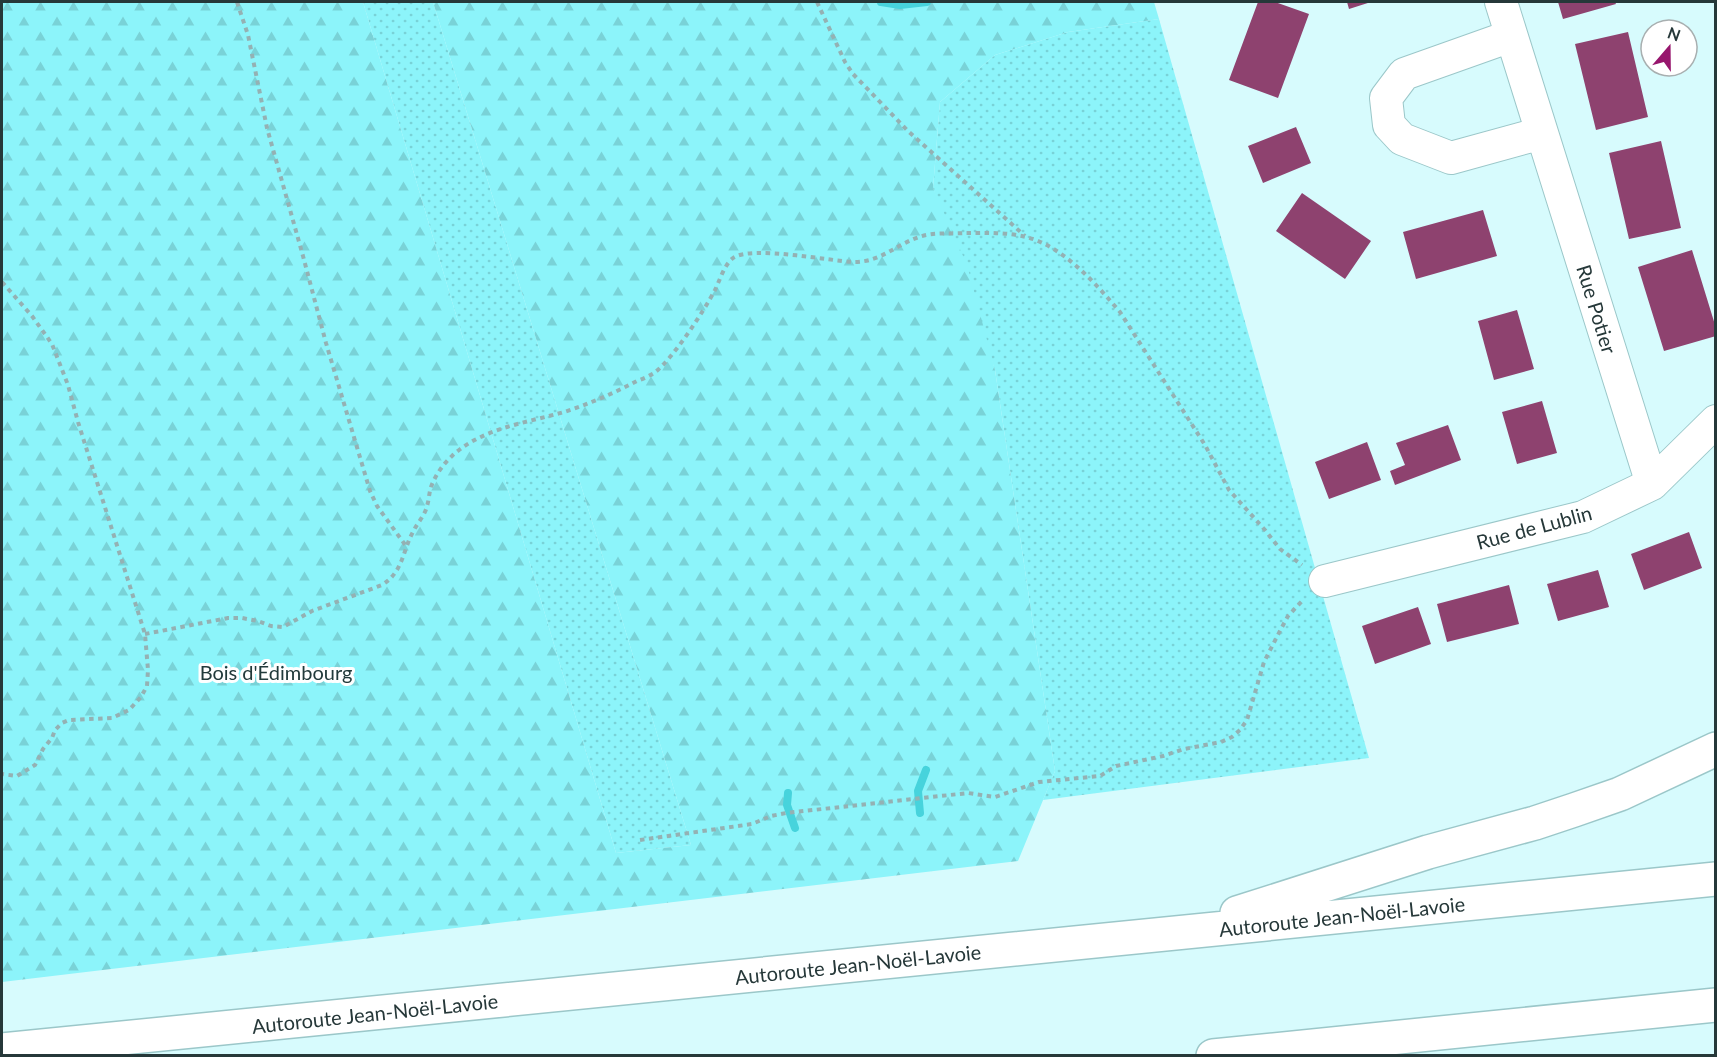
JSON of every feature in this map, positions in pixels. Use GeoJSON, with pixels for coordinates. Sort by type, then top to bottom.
{"type":"FeatureCollection","features":[{"type":"Feature","properties":{"kind":"highway"},"geometry":{"type":"LineString","coordinates":[[1175,932],[1428,852],[1574,810],[1620,794],[1716,749]]}},
{"type":"Feature","properties":{"kind":"highway","name":"Autoroute Jean-Noël-Lavoie"},"geometry":{"type":"LineString","coordinates":[[2,1050],[1716,879]]}},
{"type":"Feature","properties":{"kind":"highway"},"geometry":{"type":"LineString","coordinates":[[1213,1056],[1716,1005]]}},
{"type":"Feature","properties":{"kind":"street","name":"Rue Potier"},"geometry":{"type":"LineString","coordinates":[[1501,2],[1652,484]]}},
{"type":"Feature","properties":{"kind":"street"},"geometry":{"type":"LineString","coordinates":[[1511,36],[1404,74],[1386,98],[1389,125],[1402,139],[1451,158],[1542,134]]}},
{"type":"Feature","properties":{"kind":"street","name":"Rue de Lublin"},"geometry":{"type":"LineString","coordinates":[[1325,581],[1583,517],[1652,484],[1716,421]]}},
{"type":"Feature","properties":{"kind":"path"},"geometry":{"type":"LineString","coordinates":[[237,2],[248,35],[267,128],[326,343],[370,491],[377,506],[406,547]]}},
{"type":"Feature","properties":{"kind":"path"},"geometry":{"type":"LineString","coordinates":[[818,2],[845,62],[853,74],[908,131],[1025,237]]}},
{"type":"Feature","properties":{"kind":"path"},"geometry":{"type":"LineString","coordinates":[[145,634],[228,618],[242,618],[283,627],[312,611],[382,585],[392,579],[399,569],[406,547],[427,506],[437,474],[450,457],[483,436],[584,406],[654,372],[666,361],[694,323],[711,298],[726,267],[732,259],[739,255],[808,256],[854,262],[875,259],[923,236],[972,233],[1025,237],[1043,243],[1061,254],[1103,292],[1120,312],[1205,445],[1229,490],[1266,530],[1280,549],[1325,581],[1288,616],[1264,662],[1247,720],[1232,737],[1221,742],[1116,766],[1100,776],[1039,782],[995,796],[968,793],[786,813],[752,824],[640,840]]}},
{"type":"Feature","properties":{"kind":"path"},"geometry":{"type":"LineString","coordinates":[[2,282],[32,316],[52,345],[68,385],[145,634],[148,670],[147,686],[129,710],[112,718],[69,720],[62,723],[55,730],[34,765],[17,776],[2,774]]}},
{"type":"Feature","properties":{"kind":"green space","name":"Bois d'Édimbourg"},"geometry":{"type":"Polygon","coordinates":[[[2,2],[363,2],[616,853],[691,845],[433,2],[1154,2],[1159,19],[1068,32],[995,55],[940,102],[933,188],[967,265],[995,370],[1055,771],[1018,861],[2,982],[2,2]]]}},
{"type":"Feature","properties":{"kind":"green space"},"geometry":{"type":"Polygon","coordinates":[[[363,2],[433,2],[691,845],[616,853],[363,2]]]}},
{"type":"Feature","properties":{"kind":"green space"},"geometry":{"type":"Polygon","coordinates":[[[1159,19],[1369,758],[1043,800],[1055,771],[995,370],[933,188],[940,102],[995,55],[1068,32],[1159,19]]]}},
{"type":"Feature","properties":{"kind":"building"},"geometry":{"type":"Polygon","coordinates":[[[1258,2],[1275,2],[1309,14],[1278,98],[1229,80],[1258,2]]]}},
{"type":"Feature","properties":{"kind":"building"},"geometry":{"type":"Polygon","coordinates":[[[1347,2],[1371,2],[1349,9],[1347,2]]]}},
{"type":"Feature","properties":{"kind":"building"},"geometry":{"type":"Polygon","coordinates":[[[1558,2],[1615,2],[1616,4],[1563,19],[1558,2]]]}},
{"type":"Feature","properties":{"kind":"building"},"geometry":{"type":"Polygon","coordinates":[[[1628,32],[1648,117],[1596,130],[1575,44],[1628,32]]]}},
{"type":"Feature","properties":{"kind":"building"},"geometry":{"type":"Polygon","coordinates":[[[1296,127],[1311,163],[1263,183],[1248,146],[1296,127]]]}},
{"type":"Feature","properties":{"kind":"building"},"geometry":{"type":"Polygon","coordinates":[[[1661,141],[1681,228],[1629,239],[1609,153],[1661,141]]]}},
{"type":"Feature","properties":{"kind":"building"},"geometry":{"type":"Polygon","coordinates":[[[1302,193],[1371,241],[1345,279],[1276,231],[1302,193]]]}},
{"type":"Feature","properties":{"kind":"building"},"geometry":{"type":"Polygon","coordinates":[[[1483,210],[1497,256],[1416,279],[1403,232],[1483,210]]]}},
{"type":"Feature","properties":{"kind":"building"},"geometry":{"type":"Polygon","coordinates":[[[1692,250],[1716,328],[1716,336],[1664,351],[1638,267],[1692,250]]]}},
{"type":"Feature","properties":{"kind":"building"},"geometry":{"type":"Polygon","coordinates":[[[1517,310],[1534,369],[1494,380],[1478,321],[1517,310]]]}},
{"type":"Feature","properties":{"kind":"building"},"geometry":{"type":"Polygon","coordinates":[[[1542,401],[1557,453],[1517,464],[1502,412],[1542,401]]]}},
{"type":"Feature","properties":{"kind":"building"},"geometry":{"type":"Polygon","coordinates":[[[1448,425],[1461,460],[1395,485],[1390,471],[1405,465],[1396,443],[1448,425]]]}},
{"type":"Feature","properties":{"kind":"building"},"geometry":{"type":"Polygon","coordinates":[[[1367,442],[1381,480],[1329,499],[1315,462],[1367,442]]]}},
{"type":"Feature","properties":{"kind":"building"},"geometry":{"type":"Polygon","coordinates":[[[1689,532],[1702,568],[1644,590],[1631,554],[1689,532]]]}},
{"type":"Feature","properties":{"kind":"building"},"geometry":{"type":"Polygon","coordinates":[[[1598,570],[1609,607],[1558,621],[1547,584],[1598,570]]]}},
{"type":"Feature","properties":{"kind":"building"},"geometry":{"type":"Polygon","coordinates":[[[1509,585],[1519,624],[1447,642],[1437,604],[1509,585]]]}},
{"type":"Feature","properties":{"kind":"building"},"geometry":{"type":"Polygon","coordinates":[[[1418,607],[1431,644],[1375,664],[1362,626],[1418,607]]]}},
{"type":"Feature","properties":{"kind":"waterway"},"geometry":{"type":"LineString","coordinates":[[881,2],[900,5],[927,2]]}},
{"type":"Feature","properties":{"kind":"waterway"},"geometry":{"type":"LineString","coordinates":[[920,813],[918,791],[926,770]]}},
{"type":"Feature","properties":{"kind":"waterway"},"geometry":{"type":"LineString","coordinates":[[788,793],[787,805],[795,828]]}}]}
